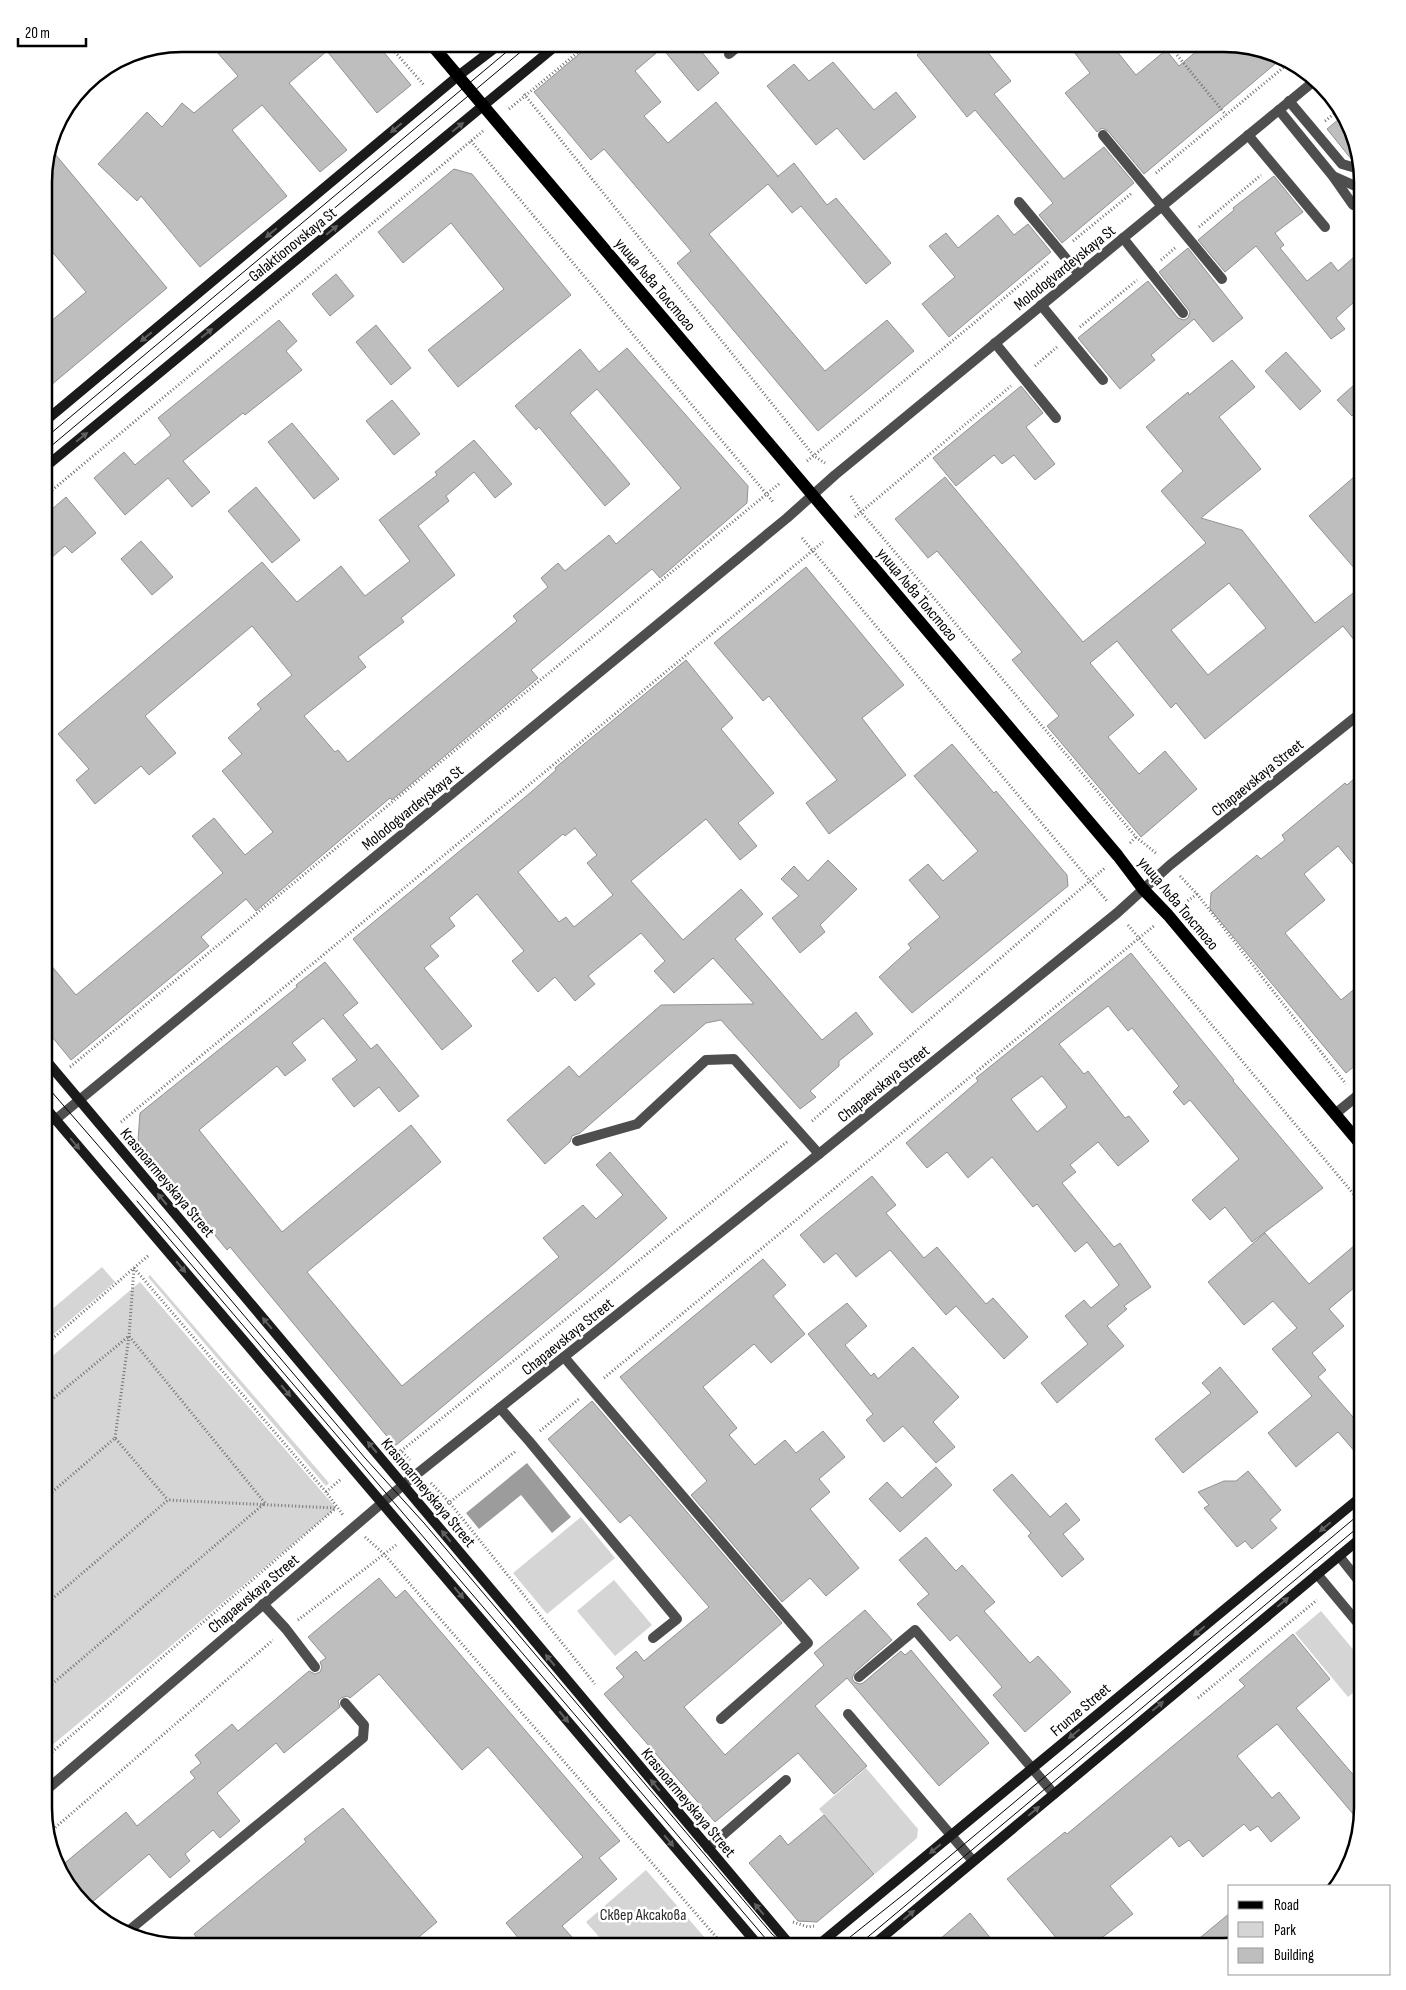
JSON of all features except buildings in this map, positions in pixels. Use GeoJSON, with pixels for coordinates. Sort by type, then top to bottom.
{"type":"FeatureCollection","features":[{"type":"Feature","properties":{"kind":"main road","name":"улица Льва Толстого"},"geometry":{"type":"LineString","coordinates":[[438,52],[1354,1137]]}},
{"type":"Feature","properties":{"kind":"main road","name":"Galaktionovskaya St"},"geometry":{"type":"LineString","coordinates":[[53,415],[458,76],[489,52]]}},
{"type":"Feature","properties":{"kind":"main road","name":"Galaktionovskaya St"},"geometry":{"type":"LineString","coordinates":[[53,461],[548,52]]}},
{"type":"Feature","properties":{"kind":"main road","name":"Krasnoarmeyskaya Street"},"geometry":{"type":"LineString","coordinates":[[52,1068],[784,1938]]}},
{"type":"Feature","properties":{"kind":"main road"},"geometry":{"type":"LineString","coordinates":[[52,1116],[752,1938]]}},
{"type":"Feature","properties":{"kind":"main road","name":"Frunze Street"},"geometry":{"type":"LineString","coordinates":[[827,1938],[1354,1503]]}},
{"type":"Feature","properties":{"kind":"main road"},"geometry":{"type":"LineString","coordinates":[[882,1938],[1354,1544]]}},
{"type":"Feature","properties":{"kind":"street","name":"Molodogvardeyskaya St"},"geometry":{"type":"LineString","coordinates":[[56,1120],[787,518],[812,494],[1309,85]]}},
{"type":"Feature","properties":{"kind":"street"},"geometry":{"type":"LineString","coordinates":[[1289,101],[1342,164],[1352,167]]}},
{"type":"Feature","properties":{"kind":"street"},"geometry":{"type":"LineString","coordinates":[[1279,110],[1332,175],[1353,205]]}},
{"type":"Feature","properties":{"kind":"street"},"geometry":{"type":"LineString","coordinates":[[1103,135],[1222,278]]}},
{"type":"Feature","properties":{"kind":"street"},"geometry":{"type":"LineString","coordinates":[[1248,135],[1325,227]]}},
{"type":"Feature","properties":{"kind":"street"},"geometry":{"type":"LineString","coordinates":[[1332,175],[1354,185]]}},
{"type":"Feature","properties":{"kind":"street"},"geometry":{"type":"LineString","coordinates":[[1019,202],[1079,274]]}},
{"type":"Feature","properties":{"kind":"street"},"geometry":{"type":"LineString","coordinates":[[1123,238],[1183,313]]}},
{"type":"Feature","properties":{"kind":"street"},"geometry":{"type":"LineString","coordinates":[[1041,305],[1103,380]]}},
{"type":"Feature","properties":{"kind":"street"},"geometry":{"type":"LineString","coordinates":[[995,343],[1056,418]]}},
{"type":"Feature","properties":{"kind":"street","name":"Chapaevskaya Street"},"geometry":{"type":"LineString","coordinates":[[52,1785],[381,1503],[819,1154],[1117,913],[1170,865],[1354,718]]}},
{"type":"Feature","properties":{"kind":"street"},"geometry":{"type":"LineString","coordinates":[[576,1141],[637,1124],[706,1060],[734,1059],[819,1154]]}},
{"type":"Feature","properties":{"kind":"street"},"geometry":{"type":"LineString","coordinates":[[1335,1114],[1354,1098]]}},
{"type":"Feature","properties":{"kind":"street"},"geometry":{"type":"LineString","coordinates":[[564,1357],[590,1390],[808,1643],[721,1719]]}},
{"type":"Feature","properties":{"kind":"street"},"geometry":{"type":"LineString","coordinates":[[500,1408],[677,1619],[653,1638]]}},
{"type":"Feature","properties":{"kind":"street"},"geometry":{"type":"LineString","coordinates":[[1339,1556],[1354,1575]]}},
{"type":"Feature","properties":{"kind":"street"},"geometry":{"type":"LineString","coordinates":[[1316,1574],[1354,1619]]}},
{"type":"Feature","properties":{"kind":"street"},"geometry":{"type":"LineString","coordinates":[[263,1604],[286,1629],[315,1667]]}},
{"type":"Feature","properties":{"kind":"street"},"geometry":{"type":"LineString","coordinates":[[859,1676],[916,1630],[1054,1794]]}},
{"type":"Feature","properties":{"kind":"street"},"geometry":{"type":"LineString","coordinates":[[132,1928],[362,1738],[364,1725],[345,1703]]}},
{"type":"Feature","properties":{"kind":"street"},"geometry":{"type":"LineString","coordinates":[[848,1714],[973,1861]]}},
{"type":"Feature","properties":{"kind":"street"},"geometry":{"type":"LineString","coordinates":[[708,1848],[786,1780]]}},
{"type":"Feature","properties":{"kind":"path"},"geometry":{"type":"LineString","coordinates":[[395,52],[433,97]]}},
{"type":"Feature","properties":{"kind":"path"},"geometry":{"type":"LineString","coordinates":[[53,490],[578,52]]}},
{"type":"Feature","properties":{"kind":"path"},"geometry":{"type":"LineString","coordinates":[[1177,56],[1226,115]]}},
{"type":"Feature","properties":{"kind":"path"},"geometry":{"type":"LineString","coordinates":[[516,79],[525,96],[814,456],[826,464]]}},
{"type":"Feature","properties":{"kind":"path"},"geometry":{"type":"LineString","coordinates":[[1313,131],[1334,114]]}},
{"type":"Feature","properties":{"kind":"path"},"geometry":{"type":"LineString","coordinates":[[456,128],[471,141],[774,504]]}},
{"type":"Feature","properties":{"kind":"path"},"geometry":{"type":"LineString","coordinates":[[852,519],[1273,165]]}},
{"type":"Feature","properties":{"kind":"path"},"geometry":{"type":"LineString","coordinates":[[805,463],[814,456]]}},
{"type":"Feature","properties":{"kind":"path"},"geometry":{"type":"LineString","coordinates":[[68,1069],[780,483]]}},
{"type":"Feature","properties":{"kind":"path"},"geometry":{"type":"LineString","coordinates":[[852,496],[861,512],[1136,837],[1170,865],[1197,894],[1354,1088]]}},
{"type":"Feature","properties":{"kind":"path"},"geometry":{"type":"LineString","coordinates":[[802,538],[1354,1194]]}},
{"type":"Feature","properties":{"kind":"path"},"geometry":{"type":"LineString","coordinates":[[121,1122],[823,542]]}},
{"type":"Feature","properties":{"kind":"path"},"geometry":{"type":"LineString","coordinates":[[401,1451],[799,1132],[1091,881],[1136,837]]}},
{"type":"Feature","properties":{"kind":"path"},"geometry":{"type":"LineString","coordinates":[[450,1502],[529,1441],[1138,936],[1197,894]]}},
{"type":"Feature","properties":{"kind":"path"},"geometry":{"type":"LineString","coordinates":[[52,1492],[115,1438],[129,1336],[134,1268]]}},
{"type":"Feature","properties":{"kind":"path"},"geometry":{"type":"LineString","coordinates":[[52,1339],[134,1268]]}},
{"type":"Feature","properties":{"kind":"path"},"geometry":{"type":"LineString","coordinates":[[134,1268],[326,1492],[336,1508],[384,1554],[717,1938]]}},
{"type":"Feature","properties":{"kind":"path"},"geometry":{"type":"LineString","coordinates":[[52,1399],[129,1336]]}},
{"type":"Feature","properties":{"kind":"path"},"geometry":{"type":"LineString","coordinates":[[129,1336],[265,1503]]}},
{"type":"Feature","properties":{"kind":"path"},"geometry":{"type":"LineString","coordinates":[[115,1438],[168,1500]]}},
{"type":"Feature","properties":{"kind":"path"},"geometry":{"type":"LineString","coordinates":[[52,1599],[168,1500],[265,1503],[336,1508]]}},
{"type":"Feature","properties":{"kind":"path"},"geometry":{"type":"LineString","coordinates":[[52,1684],[265,1503]]}},
{"type":"Feature","properties":{"kind":"path"},"geometry":{"type":"LineString","coordinates":[[52,1752],[336,1508]]}},
{"type":"Feature","properties":{"kind":"path"},"geometry":{"type":"LineString","coordinates":[[55,1828],[286,1629],[384,1554]]}},
{"type":"Feature","properties":{"kind":"green space"},"geometry":{"type":"Polygon","coordinates":[[[102,1267],[115,1282],[52,1335],[52,1309],[102,1267]]]}},
{"type":"Feature","properties":{"kind":"green space"},"geometry":{"type":"Polygon","coordinates":[[[150,1275],[329,1483],[326,1486],[148,1277],[150,1275]]]}},
{"type":"Feature","properties":{"kind":"green space"},"geometry":{"type":"Polygon","coordinates":[[[140,1282],[336,1508],[52,1745],[52,1356],[140,1282]]]}},
{"type":"Feature","properties":{"kind":"green space"},"geometry":{"type":"Polygon","coordinates":[[[581,1517],[615,1558],[547,1614],[513,1573],[581,1517]]]}},
{"type":"Feature","properties":{"kind":"green space"},"geometry":{"type":"Polygon","coordinates":[[[614,1580],[652,1625],[615,1656],[577,1611],[614,1580]]]}},
{"type":"Feature","properties":{"kind":"green space"},"geometry":{"type":"Polygon","coordinates":[[[1321,1611],[1354,1650],[1354,1692],[1348,1697],[1295,1633],[1321,1611]]]}},
{"type":"Feature","properties":{"kind":"green space"},"geometry":{"type":"Polygon","coordinates":[[[866,1768],[918,1829],[917,1838],[875,1874],[819,1809],[866,1768]]]}},
{"type":"Feature","properties":{"kind":"green space","name":"Сквер Аксакова"},"geometry":{"type":"Polygon","coordinates":[[[646,1870],[705,1938],[599,1937],[586,1922],[646,1870]]]}},
{"type":"Feature","properties":{"kind":"shaded area"},"geometry":{"type":"Polygon","coordinates":[[[527,1463],[571,1517],[552,1533],[521,1495],[479,1529],[466,1513],[527,1463]]]}},
{"type":"Feature","properties":{"kind":"tram line"},"geometry":{"type":"LineString","coordinates":[[53,432],[506,52]]}},
{"type":"Feature","properties":{"kind":"tram line"},"geometry":{"type":"LineString","coordinates":[[53,445],[520,52]]}},
{"type":"Feature","properties":{"kind":"tram line"},"geometry":{"type":"LineString","coordinates":[[52,1093],[365,1458],[424,1523],[776,1938]]}},
{"type":"Feature","properties":{"kind":"tram line"},"geometry":{"type":"LineString","coordinates":[[137,1201],[765,1938]]}},
{"type":"Feature","properties":{"kind":"tram line"},"geometry":{"type":"LineString","coordinates":[[849,1938],[908,1891],[1354,1519]]}},
{"type":"Feature","properties":{"kind":"tram line"},"geometry":{"type":"LineString","coordinates":[[867,1938],[1354,1531]]}}]}
